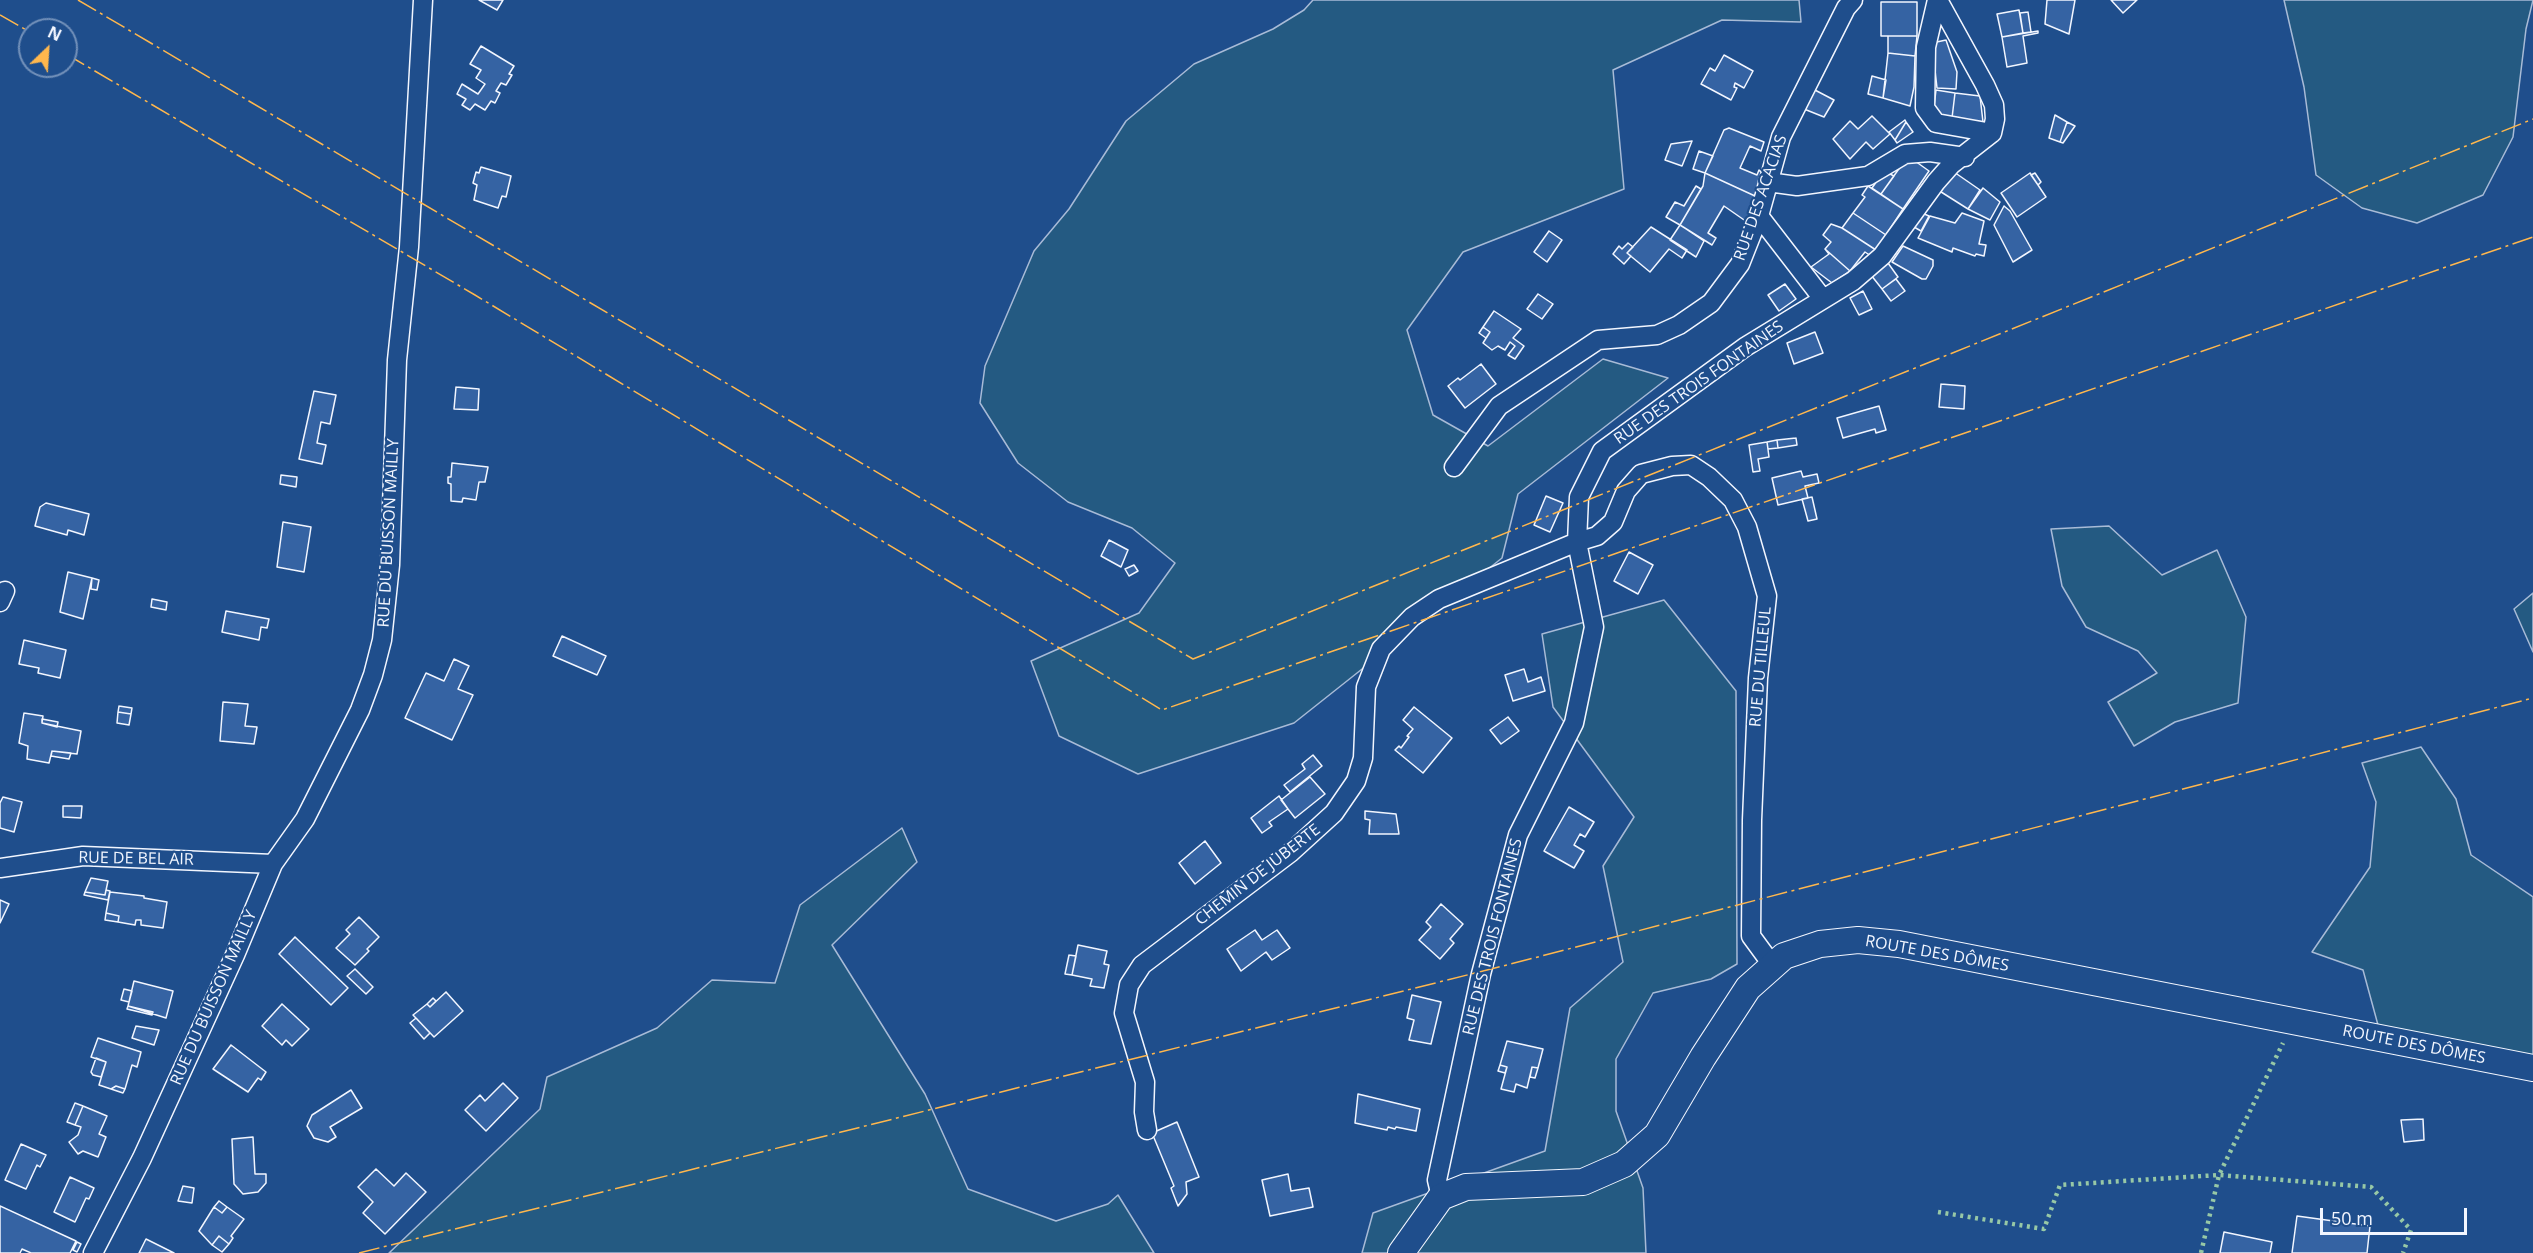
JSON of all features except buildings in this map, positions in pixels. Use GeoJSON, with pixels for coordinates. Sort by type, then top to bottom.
{"type":"FeatureCollection","features":[{"type":"Feature","properties":{"kind":"street","name":"RUE DU BUISSON MAILLY"},"geometry":{"type":"LineString","coordinates":[[93,1253],[147,1148],[235,955],[273,864],[305,819],[330,772],[360,710],[373,675],[382,640],[390,565],[397,360],[409,247],[423,0]]}},
{"type":"Feature","properties":{"kind":"street"},"geometry":{"type":"LineString","coordinates":[[1937,0],[1994,105],[1995,119],[1992,133],[1936,123],[1925,108],[1926,47],[1937,0]]}},
{"type":"Feature","properties":{"kind":"street","name":"RUE DES ACACIAS"},"geometry":{"type":"LineString","coordinates":[[1454,467],[1499,406],[1598,340],[1657,334],[1679,325],[1712,303],[1740,264],[1758,216],[1781,137],[1846,3]]}},
{"type":"Feature","properties":{"kind":"street","name":"RUE DES TROIS FONTAINES"},"geometry":{"type":"LineString","coordinates":[[1441,1197],[1437,1180],[1481,974],[1518,835],[1574,723],[1594,627],[1577,542],[1580,497],[1602,451],[1745,347],[1853,281],[1882,256],[1936,182],[1952,165],[1965,157],[1992,133]]}},
{"type":"Feature","properties":{"kind":"street"},"geometry":{"type":"LineString","coordinates":[[1768,182],[1797,186],[1868,176],[1905,154],[1930,152],[1965,157]]}},
{"type":"Feature","properties":{"kind":"street"},"geometry":{"type":"LineString","coordinates":[[1758,216],[1823,299]]}},
{"type":"Feature","properties":{"kind":"street","name":"RUE DU TILLEUL"},"geometry":{"type":"LineString","coordinates":[[1577,542],[1597,536],[1613,522],[1626,491],[1641,474],[1672,466],[1691,465],[1709,477],[1733,500],[1747,527],[1767,596],[1758,678],[1752,819],[1751,936],[1773,966]]}},
{"type":"Feature","properties":{"kind":"street","name":"CHEMIN DE JUBERTE"},"geometry":{"type":"LineString","coordinates":[[1147,1130],[1144,1112],[1145,1082],[1124,1012],[1129,985],[1142,965],[1290,853],[1334,813],[1356,781],[1363,758],[1366,687],[1381,649],[1412,616],[1439,599],[1577,542]]}},
{"type":"Feature","properties":{"kind":"street","name":"RUE DE BEL AIR"},"geometry":{"type":"LineString","coordinates":[[0,868],[84,856],[273,864]]}},
{"type":"Feature","properties":{"kind":"street","name":"ROUTE DES DÔMES"},"geometry":{"type":"LineString","coordinates":[[1441,1197],[1466,1187],[1582,1182],[1624,1164],[1657,1135],[1703,1056],[1748,988],[1784,956],[1820,944],[1858,940],[1899,944],[2533,1068]]}},
{"type":"Feature","properties":{"kind":"street"},"geometry":{"type":"LineString","coordinates":[[1401,1253],[1441,1197]]}},
{"type":"Feature","properties":{"kind":"shaded area"},"geometry":{"type":"Polygon","coordinates":[[[1313,0],[1799,0],[1801,22],[1722,20],[1613,70],[1624,189],[1463,252],[1407,330],[1433,415],[1488,446],[1603,359],[1668,378],[1518,494],[1502,558],[1294,723],[1138,774],[1059,736],[1031,661],[1139,613],[1175,563],[1132,528],[1068,502],[1018,463],[980,403],[985,366],[1034,251],[1069,209],[1126,121],[1194,64],[1273,29],[1304,10],[1313,0]]]}},
{"type":"Feature","properties":{"kind":"shaded area"},"geometry":{"type":"Polygon","coordinates":[[[2284,0],[2533,0],[2526,29],[2513,137],[2483,195],[2417,223],[2362,208],[2316,175],[2304,87],[2284,0]]]}},
{"type":"Feature","properties":{"kind":"shaded area"},"geometry":{"type":"Polygon","coordinates":[[[2109,526],[2162,575],[2217,550],[2246,617],[2238,703],[2175,722],[2134,746],[2108,702],[2157,673],[2138,651],[2086,627],[2062,586],[2051,529],[2109,526]]]}},
{"type":"Feature","properties":{"kind":"shaded area"},"geometry":{"type":"Polygon","coordinates":[[[2533,593],[2533,652],[2514,609],[2533,593]]]}},
{"type":"Feature","properties":{"kind":"shaded area"},"geometry":{"type":"Polygon","coordinates":[[[1664,600],[1736,691],[1737,964],[1711,979],[1653,993],[1616,1059],[1616,1111],[1643,1188],[1646,1253],[1362,1253],[1373,1213],[1545,1151],[1570,1008],[1623,962],[1603,866],[1634,817],[1553,707],[1542,634],[1664,600]]]}},
{"type":"Feature","properties":{"kind":"shaded area"},"geometry":{"type":"Polygon","coordinates":[[[2421,747],[2456,799],[2471,855],[2533,897],[2533,1057],[2378,1025],[2363,970],[2312,952],[2370,867],[2376,802],[2362,763],[2421,747]]]}},
{"type":"Feature","properties":{"kind":"shaded area"},"geometry":{"type":"Polygon","coordinates":[[[902,828],[917,862],[832,945],[925,1094],[968,1189],[1056,1221],[1108,1204],[1118,1195],[1154,1253],[389,1253],[540,1109],[547,1077],[657,1028],[712,980],[775,983],[800,905],[902,828]]]}},
{"type":"Feature","properties":{"kind":"hedge"},"geometry":{"type":"LineString","coordinates":[[2201,1253],[2219,1175],[2283,1043]]}},
{"type":"Feature","properties":{"kind":"hedge"},"geometry":{"type":"LineString","coordinates":[[1938,1212],[2044,1229],[2060,1185],[2219,1175],[2371,1187],[2411,1230],[2403,1253]]}},
{"type":"Feature","properties":{"kind":"power"},"geometry":{"type":"LineString","coordinates":[[78,0],[1193,659],[2533,119]]}},
{"type":"Feature","properties":{"kind":"power"},"geometry":{"type":"LineString","coordinates":[[0,15],[18,25]]}},
{"type":"Feature","properties":{"kind":"power"},"geometry":{"type":"LineString","coordinates":[[78,61],[475,295],[1162,710],[2533,237]]}},
{"type":"Feature","properties":{"kind":"power"},"geometry":{"type":"LineString","coordinates":[[359,1253],[1503,966],[2533,698]]}}]}
